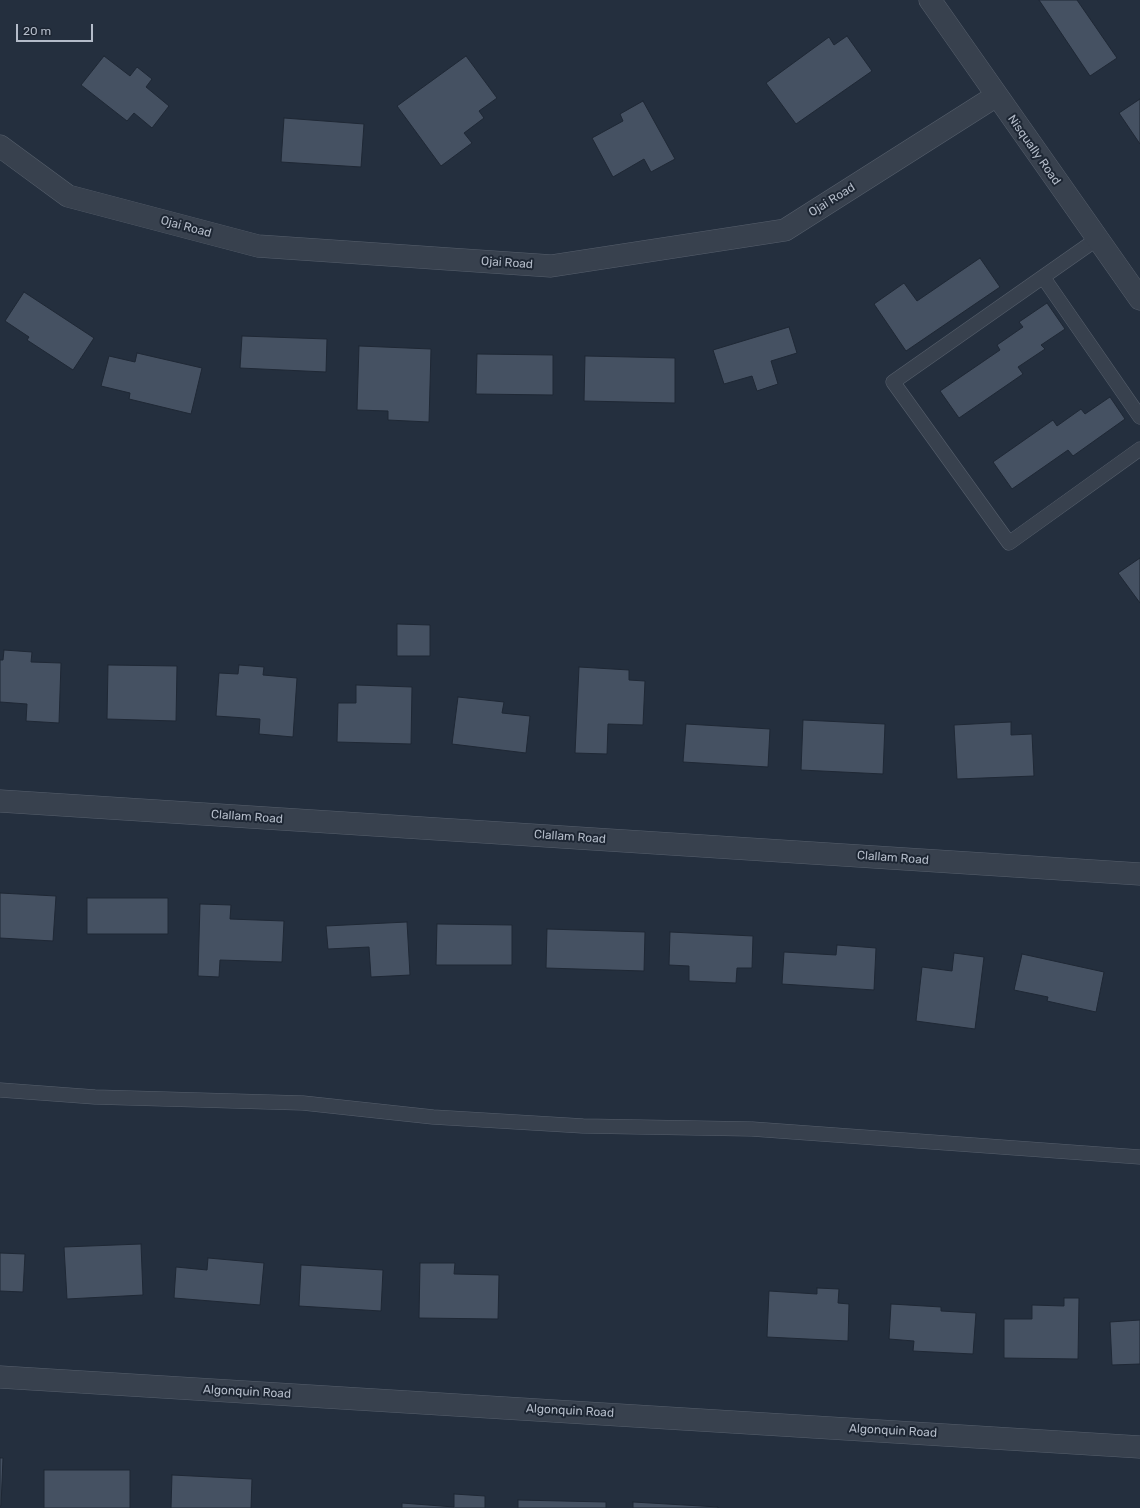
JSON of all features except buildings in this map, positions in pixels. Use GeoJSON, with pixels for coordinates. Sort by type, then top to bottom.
{"type":"FeatureCollection","features":[{"type":"Feature","properties":{"kind":"street","name":"Nisqually Road"},"geometry":{"type":"LineString","coordinates":[[930,0],[1140,299]]}},
{"type":"Feature","properties":{"kind":"street","name":"Ojai Road"},"geometry":{"type":"LineString","coordinates":[[0,146],[68,196],[258,246],[551,266],[785,230],[996,96]]}},
{"type":"Feature","properties":{"kind":"street","name":"Clallam Road"},"geometry":{"type":"LineString","coordinates":[[0,801],[1140,874]]}},
{"type":"Feature","properties":{"kind":"street","name":"Algonquin Road"},"geometry":{"type":"LineString","coordinates":[[0,1377],[1140,1447]]}},
{"type":"Feature","properties":{"kind":"lane"},"geometry":{"type":"LineString","coordinates":[[1097,239],[893,382],[1009,543],[1140,450]]}},
{"type":"Feature","properties":{"kind":"lane"},"geometry":{"type":"LineString","coordinates":[[1043,277],[1140,417]]}},
{"type":"Feature","properties":{"kind":"lane"},"geometry":{"type":"LineString","coordinates":[[0,1090],[95,1097],[303,1103],[433,1116],[583,1126],[752,1129],[1140,1157]]}}]}
